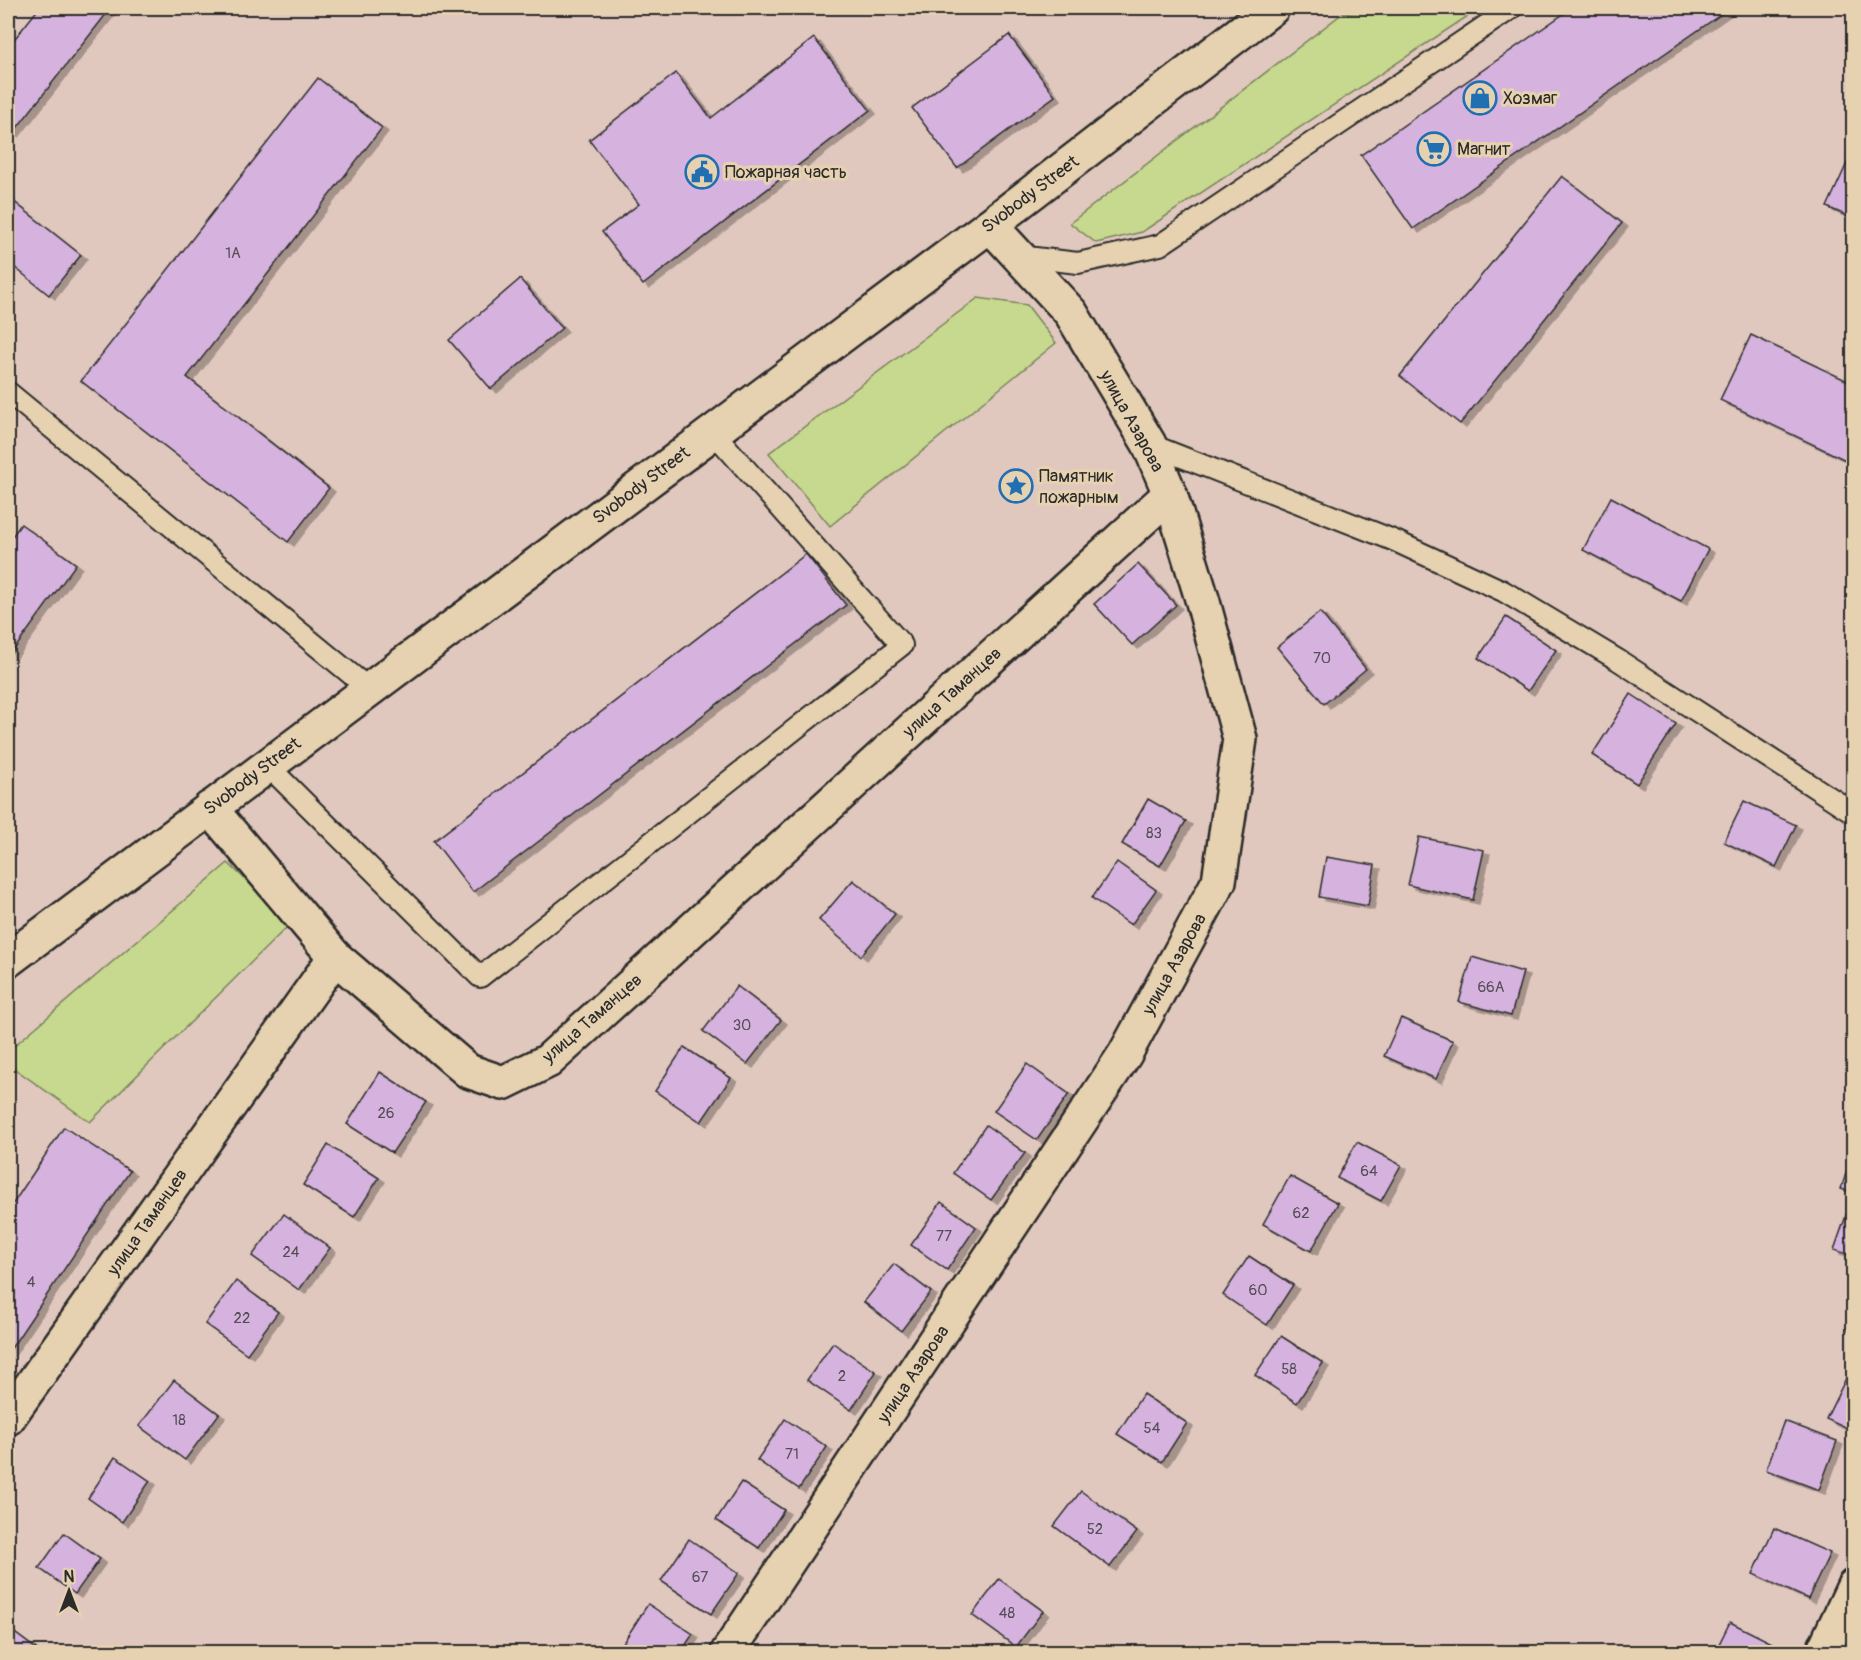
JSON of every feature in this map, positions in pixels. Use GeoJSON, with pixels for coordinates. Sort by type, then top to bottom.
{"type":"FeatureCollection","features":[{"type":"Feature","properties":{"kind":"street","name":"Svobody Street"},"geometry":{"type":"LineString","coordinates":[[8,960],[990,225],[1272,8]]}},
{"type":"Feature","properties":{"kind":"street","name":"улица Азарова"},"geometry":{"type":"LineString","coordinates":[[728,1653],[1125,1054],[1219,881],[1240,739],[1203,602],[1170,494],[1149,444],[1071,313],[990,225]]}},
{"type":"Feature","properties":{"kind":"street","name":"улица Таманцев"},"geometry":{"type":"LineString","coordinates":[[8,1418],[335,957],[468,1071],[503,1083],[548,1061],[1170,494]]}},
{"type":"Feature","properties":{"kind":"street"},"geometry":{"type":"LineString","coordinates":[[210,808],[335,957]]}},
{"type":"Feature","properties":{"kind":"street"},"geometry":{"type":"LineString","coordinates":[[1823,1653],[1854,1586]]}},
{"type":"Feature","properties":{"kind":"lane"},"geometry":{"type":"LineString","coordinates":[[1018,256],[1078,263],[1160,245],[1512,8]]}},
{"type":"Feature","properties":{"kind":"lane"},"geometry":{"type":"LineString","coordinates":[[8,392],[369,688]]}},
{"type":"Feature","properties":{"kind":"lane"},"geometry":{"type":"LineString","coordinates":[[267,765],[480,977],[902,645],[712,432]]}},
{"type":"Feature","properties":{"kind":"lane"},"geometry":{"type":"LineString","coordinates":[[1149,444],[1393,540],[1503,591],[1618,660],[1854,813]]}},
{"type":"Feature","properties":{"kind":"green space"},"geometry":{"type":"Polygon","coordinates":[[[1418,8],[1480,8],[1142,232],[1096,243],[1070,223],[1343,13],[1418,8]]]}},
{"type":"Feature","properties":{"kind":"green space"},"geometry":{"type":"Polygon","coordinates":[[[978,298],[1027,305],[1056,343],[830,526],[769,453],[978,298]]]}},
{"type":"Feature","properties":{"kind":"green space"},"geometry":{"type":"Polygon","coordinates":[[[228,863],[291,923],[90,1122],[8,1064],[8,1051],[228,863]]]}},
{"type":"Feature","properties":{"kind":"building"},"geometry":{"type":"Polygon","coordinates":[[[39,8],[111,8],[13,133],[8,129],[8,47],[39,8]]]}},
{"type":"Feature","properties":{"kind":"building"},"geometry":{"type":"Polygon","coordinates":[[[1572,8],[1730,8],[1413,229],[1361,155],[1572,8]]]}},
{"type":"Feature","properties":{"kind":"building"},"geometry":{"type":"Polygon","coordinates":[[[1009,35],[1055,96],[957,168],[912,108],[1009,35]]]}},
{"type":"Feature","properties":{"kind":"building","name":"Пожарная часть"},"geometry":{"type":"Polygon","coordinates":[[[814,38],[870,110],[643,285],[602,232],[639,204],[589,140],[676,73],[711,118],[814,38]]]}},
{"type":"Feature","properties":{"kind":"building"},"geometry":{"type":"Polygon","coordinates":[[[318,78],[382,128],[187,377],[329,488],[288,542],[81,381],[318,78]]]}},
{"type":"Feature","properties":{"kind":"building"},"geometry":{"type":"Polygon","coordinates":[[[1854,148],[1854,219],[1827,207],[1854,148]]]}},
{"type":"Feature","properties":{"kind":"building"},"geometry":{"type":"Polygon","coordinates":[[[1562,176],[1622,223],[1460,424],[1400,376],[1562,176]]]}},
{"type":"Feature","properties":{"kind":"building"},"geometry":{"type":"Polygon","coordinates":[[[8,197],[81,255],[49,295],[8,262],[8,197]]]}},
{"type":"Feature","properties":{"kind":"building"},"geometry":{"type":"Polygon","coordinates":[[[520,279],[562,328],[491,389],[449,340],[520,279]]]}},
{"type":"Feature","properties":{"kind":"building"},"geometry":{"type":"Polygon","coordinates":[[[1751,335],[1854,384],[1854,464],[1720,400],[1751,335]]]}},
{"type":"Feature","properties":{"kind":"building"},"geometry":{"type":"Polygon","coordinates":[[[1611,497],[1708,549],[1681,601],[1583,550],[1611,497]]]}},
{"type":"Feature","properties":{"kind":"building"},"geometry":{"type":"Polygon","coordinates":[[[21,524],[76,564],[8,658],[8,542],[21,524]]]}},
{"type":"Feature","properties":{"kind":"building"},"geometry":{"type":"Polygon","coordinates":[[[806,554],[846,605],[473,892],[434,841],[806,554]]]}},
{"type":"Feature","properties":{"kind":"building"},"geometry":{"type":"Polygon","coordinates":[[[1138,564],[1176,605],[1132,645],[1094,604],[1138,564]]]}},
{"type":"Feature","properties":{"kind":"building"},"geometry":{"type":"Polygon","coordinates":[[[1320,612],[1366,669],[1324,704],[1277,647],[1320,612]]]}},
{"type":"Feature","properties":{"kind":"building"},"geometry":{"type":"Polygon","coordinates":[[[1506,617],[1556,650],[1528,691],[1478,658],[1506,617]]]}},
{"type":"Feature","properties":{"kind":"building"},"geometry":{"type":"Polygon","coordinates":[[[1631,694],[1676,724],[1637,784],[1592,755],[1631,694]]]}},
{"type":"Feature","properties":{"kind":"building"},"geometry":{"type":"Polygon","coordinates":[[[1148,799],[1186,821],[1160,866],[1122,844],[1148,799]]]}},
{"type":"Feature","properties":{"kind":"building"},"geometry":{"type":"Polygon","coordinates":[[[1744,801],[1796,825],[1776,867],[1724,842],[1744,801]]]}},
{"type":"Feature","properties":{"kind":"building"},"geometry":{"type":"Polygon","coordinates":[[[1419,837],[1484,850],[1473,900],[1408,885],[1419,837]]]}},
{"type":"Feature","properties":{"kind":"building"},"geometry":{"type":"Polygon","coordinates":[[[1326,857],[1375,865],[1368,906],[1319,897],[1326,857]]]}},
{"type":"Feature","properties":{"kind":"building"},"geometry":{"type":"Polygon","coordinates":[[[1117,862],[1156,890],[1131,925],[1092,898],[1117,862]]]}},
{"type":"Feature","properties":{"kind":"building"},"geometry":{"type":"Polygon","coordinates":[[[853,880],[895,914],[861,956],[819,920],[853,880]]]}},
{"type":"Feature","properties":{"kind":"building"},"geometry":{"type":"Polygon","coordinates":[[[1472,957],[1523,972],[1511,1016],[1459,1002],[1472,957]]]}},
{"type":"Feature","properties":{"kind":"building"},"geometry":{"type":"Polygon","coordinates":[[[737,986],[781,1020],[747,1064],[703,1031],[737,986]]]}},
{"type":"Feature","properties":{"kind":"building"},"geometry":{"type":"Polygon","coordinates":[[[1401,1018],[1453,1041],[1436,1079],[1384,1056],[1401,1018]]]}},
{"type":"Feature","properties":{"kind":"building"},"geometry":{"type":"Polygon","coordinates":[[[684,1047],[731,1078],[701,1122],[655,1091],[684,1047]]]}},
{"type":"Feature","properties":{"kind":"building"},"geometry":{"type":"Polygon","coordinates":[[[1027,1064],[1069,1094],[1037,1140],[994,1111],[1027,1064]]]}},
{"type":"Feature","properties":{"kind":"building"},"geometry":{"type":"Polygon","coordinates":[[[380,1072],[426,1102],[392,1153],[347,1124],[380,1072]]]}},
{"type":"Feature","properties":{"kind":"building"},"geometry":{"type":"Polygon","coordinates":[[[986,1125],[1025,1153],[991,1200],[953,1173],[986,1125]]]}},
{"type":"Feature","properties":{"kind":"building"},"geometry":{"type":"Polygon","coordinates":[[[64,1127],[130,1171],[8,1353],[8,1211],[64,1127]]]}},
{"type":"Feature","properties":{"kind":"building"},"geometry":{"type":"Polygon","coordinates":[[[1357,1142],[1401,1165],[1381,1201],[1337,1178],[1357,1142]]]}},
{"type":"Feature","properties":{"kind":"building"},"geometry":{"type":"Polygon","coordinates":[[[328,1145],[379,1178],[354,1217],[303,1185],[328,1145]]]}},
{"type":"Feature","properties":{"kind":"building"},"geometry":{"type":"Polygon","coordinates":[[[1854,1149],[1854,1193],[1841,1189],[1854,1149]]]}},
{"type":"Feature","properties":{"kind":"building"},"geometry":{"type":"Polygon","coordinates":[[[1290,1176],[1338,1203],[1311,1251],[1263,1224],[1290,1176]]]}},
{"type":"Feature","properties":{"kind":"building"},"geometry":{"type":"Polygon","coordinates":[[[941,1202],[976,1227],[947,1270],[911,1245],[941,1202]]]}},
{"type":"Feature","properties":{"kind":"building"},"geometry":{"type":"Polygon","coordinates":[[[1849,1207],[1854,1208],[1854,1256],[1834,1250],[1849,1207]]]}},
{"type":"Feature","properties":{"kind":"building"},"geometry":{"type":"Polygon","coordinates":[[[284,1214],[330,1248],[299,1290],[252,1256],[284,1214]]]}},
{"type":"Feature","properties":{"kind":"building"},"geometry":{"type":"Polygon","coordinates":[[[1249,1256],[1293,1285],[1267,1325],[1223,1295],[1249,1256]]]}},
{"type":"Feature","properties":{"kind":"building"},"geometry":{"type":"Polygon","coordinates":[[[894,1264],[931,1292],[901,1331],[864,1302],[894,1264]]]}},
{"type":"Feature","properties":{"kind":"building"},"geometry":{"type":"Polygon","coordinates":[[[236,1281],[278,1312],[247,1354],[205,1324],[236,1281]]]}},
{"type":"Feature","properties":{"kind":"building"},"geometry":{"type":"Polygon","coordinates":[[[1854,1295],[1854,1331],[1848,1330],[1854,1295]]]}},
{"type":"Feature","properties":{"kind":"building"},"geometry":{"type":"Polygon","coordinates":[[[1281,1336],[1323,1363],[1297,1403],[1255,1375],[1281,1336]]]}},
{"type":"Feature","properties":{"kind":"building"},"geometry":{"type":"Polygon","coordinates":[[[833,1343],[876,1372],[851,1410],[807,1380],[833,1343]]]}},
{"type":"Feature","properties":{"kind":"building"},"geometry":{"type":"Polygon","coordinates":[[[1854,1362],[1854,1432],[1826,1419],[1854,1362]]]}},
{"type":"Feature","properties":{"kind":"building"},"geometry":{"type":"Polygon","coordinates":[[[174,1380],[219,1414],[185,1460],[139,1426],[174,1380]]]}},
{"type":"Feature","properties":{"kind":"building"},"geometry":{"type":"Polygon","coordinates":[[[1143,1394],[1187,1423],[1162,1462],[1117,1434],[1143,1394]]]}},
{"type":"Feature","properties":{"kind":"building"},"geometry":{"type":"Polygon","coordinates":[[[785,1419],[827,1447],[799,1489],[757,1460],[785,1419]]]}},
{"type":"Feature","properties":{"kind":"building"},"geometry":{"type":"Polygon","coordinates":[[[1784,1421],[1837,1441],[1819,1490],[1766,1470],[1784,1421]]]}},
{"type":"Feature","properties":{"kind":"building"},"geometry":{"type":"Polygon","coordinates":[[[115,1457],[150,1481],[122,1522],[88,1498],[115,1457]]]}},
{"type":"Feature","properties":{"kind":"building"},"geometry":{"type":"Polygon","coordinates":[[[741,1482],[784,1510],[759,1548],[716,1520],[741,1482]]]}},
{"type":"Feature","properties":{"kind":"building"},"geometry":{"type":"Polygon","coordinates":[[[1081,1491],[1137,1532],[1110,1567],[1054,1526],[1081,1491]]]}},
{"type":"Feature","properties":{"kind":"building"},"geometry":{"type":"Polygon","coordinates":[[[1774,1528],[1830,1553],[1808,1599],[1753,1574],[1774,1528]]]}},
{"type":"Feature","properties":{"kind":"building"},"geometry":{"type":"Polygon","coordinates":[[[64,1533],[100,1559],[75,1594],[39,1568],[64,1533]]]}},
{"type":"Feature","properties":{"kind":"building"},"geometry":{"type":"Polygon","coordinates":[[[689,1539],[739,1573],[711,1614],[661,1581],[689,1539]]]}},
{"type":"Feature","properties":{"kind":"building"},"geometry":{"type":"Polygon","coordinates":[[[999,1579],[1043,1611],[1016,1647],[972,1615],[999,1579]]]}},
{"type":"Feature","properties":{"kind":"building"},"geometry":{"type":"Polygon","coordinates":[[[648,1604],[693,1634],[681,1652],[624,1652],[619,1649],[648,1604]]]}},
{"type":"Feature","properties":{"kind":"building"},"geometry":{"type":"Polygon","coordinates":[[[1730,1622],[1784,1649],[1782,1652],[1715,1652],[1730,1622]]]}},
{"type":"Feature","properties":{"kind":"building"},"geometry":{"type":"Polygon","coordinates":[[[8,1628],[36,1649],[34,1652],[8,1652],[8,1628]]]}},
{"type":"Feature","properties":{"kind":"place","name":"Хозмаг"},"geometry":{"type":"Point","coordinates":[1480,98]}},
{"type":"Feature","properties":{"kind":"place","name":"Магнит"},"geometry":{"type":"Point","coordinates":[1434,149]}},
{"type":"Feature","properties":{"kind":"place","name":"Пожарная часть"},"geometry":{"type":"Point","coordinates":[702,172]}},
{"type":"Feature","properties":{"kind":"place","name":"Памятник пожарным"},"geometry":{"type":"Point","coordinates":[1016,486]}}]}
